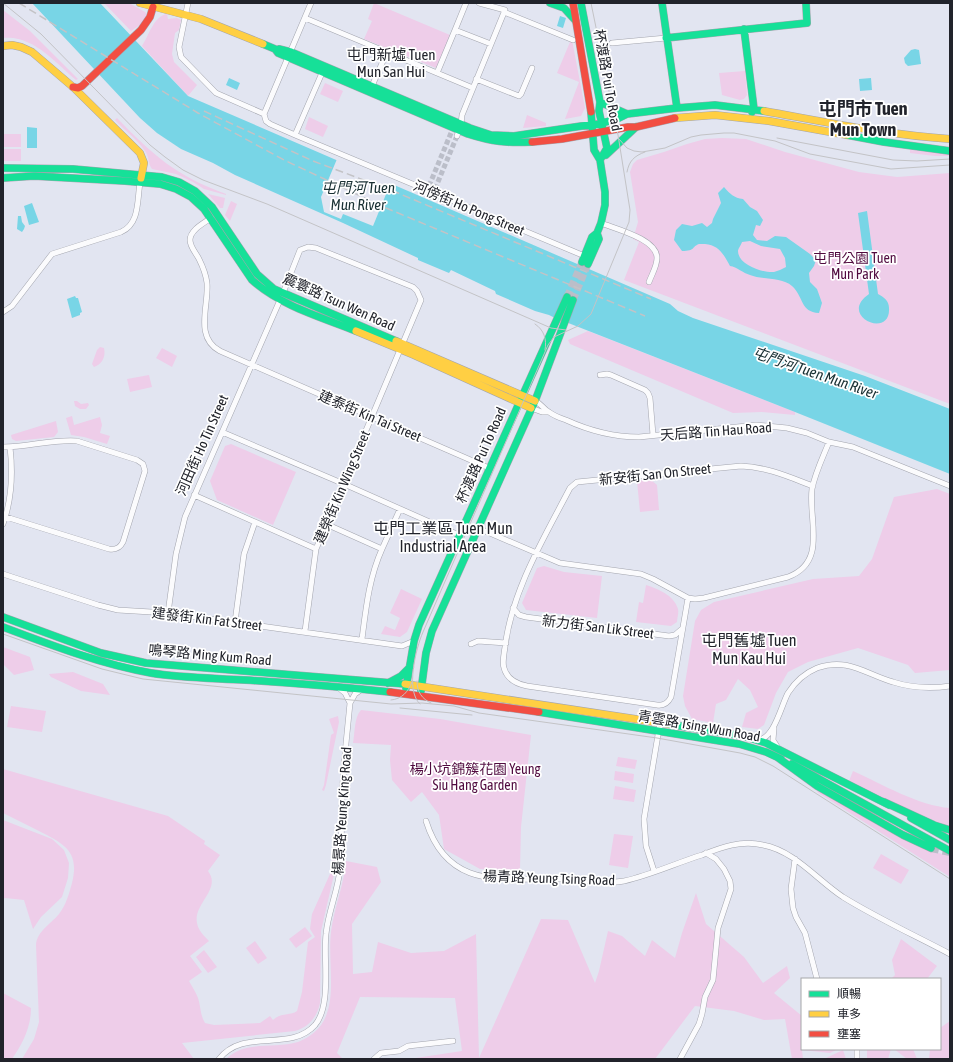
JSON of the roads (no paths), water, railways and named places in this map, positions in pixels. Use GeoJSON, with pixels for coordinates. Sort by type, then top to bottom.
{"type":"FeatureCollection","features":[{"type":"Feature","properties":{"kind":"main road"},"geometry":{"type":"LineString","coordinates":[[140,3],[186,14],[372,86],[457,127],[491,135],[506,136],[540,133],[602,123],[617,119],[627,114],[715,105],[754,109],[890,133],[950,139]]}},
{"type":"Feature","properties":{"kind":"main road"},"geometry":{"type":"LineString","coordinates":[[550,3],[563,7],[575,20]]}},
{"type":"Feature","properties":{"kind":"main road","name":"杯渡路 Pui To Road"},"geometry":{"type":"LineString","coordinates":[[573,3],[591,111],[594,150],[600,160],[605,192],[601,223],[597,234],[599,239],[586,260]]}},
{"type":"Feature","properties":{"kind":"main road","name":"杯渡路 Pui To Road"},"geometry":{"type":"LineString","coordinates":[[581,3],[600,102],[599,111],[607,148],[600,160]]}},
{"type":"Feature","properties":{"kind":"main road"},"geometry":{"type":"LineString","coordinates":[[662,3],[676,108]]}},
{"type":"Feature","properties":{"kind":"main road"},"geometry":{"type":"LineString","coordinates":[[666,38],[808,23],[806,3]]}},
{"type":"Feature","properties":{"kind":"main road"},"geometry":{"type":"LineString","coordinates":[[73,87],[80,87],[137,34],[150,17],[153,7]]}},
{"type":"Feature","properties":{"kind":"main road"},"geometry":{"type":"LineString","coordinates":[[744,29],[754,109],[748,118]]}},
{"type":"Feature","properties":{"kind":"main road"},"geometry":{"type":"LineString","coordinates":[[3,46],[22,47],[32,52],[73,87],[140,153],[144,163],[140,182]]}},
{"type":"Feature","properties":{"kind":"main road"},"geometry":{"type":"LineString","coordinates":[[290,54],[491,142],[538,142],[604,132],[677,117],[715,115],[748,118],[884,142],[950,151]]}},
{"type":"Feature","properties":{"kind":"main road"},"geometry":{"type":"LineString","coordinates":[[600,102],[627,114]]}},
{"type":"Feature","properties":{"kind":"main road"},"geometry":{"type":"LineString","coordinates":[[600,160],[636,126]]}},
{"type":"Feature","properties":{"kind":"main road","name":"震寰路 Tsun Wen Road"},"geometry":{"type":"LineString","coordinates":[[3,168],[73,169],[142,175],[162,177],[185,185],[200,194],[216,212],[257,274],[281,297]]}},
{"type":"Feature","properties":{"kind":"main road","name":"震寰路 Tsun Wen Road"},"geometry":{"type":"LineString","coordinates":[[3,178],[34,176],[140,182],[165,185],[181,191],[200,204],[252,280],[262,289],[401,347],[522,394],[535,401]]}},
{"type":"Feature","properties":{"kind":"main road","name":"杯渡路 Pui To Road"},"geometry":{"type":"LineString","coordinates":[[421,696],[426,653],[432,630],[535,401],[560,323],[570,298]]}},
{"type":"Feature","properties":{"kind":"main road","name":"杯渡路 Pui To Road"},"geometry":{"type":"LineString","coordinates":[[405,694],[414,641],[419,625],[522,394],[560,323]]}},
{"type":"Feature","properties":{"kind":"main road","name":"震寰路 Tsun Wen Road"},"geometry":{"type":"LineString","coordinates":[[401,347],[531,408]]}},
{"type":"Feature","properties":{"kind":"main road","name":"鳴琴路 Ming Kum Road"},"geometry":{"type":"LineString","coordinates":[[3,617],[101,653],[146,663],[407,684],[422,687]]}},
{"type":"Feature","properties":{"kind":"main road","name":"鳴琴路 Ming Kum Road"},"geometry":{"type":"LineString","coordinates":[[3,627],[99,662],[144,672],[174,676],[363,689],[421,696]]}},
{"type":"Feature","properties":{"kind":"main road"},"geometry":{"type":"LineString","coordinates":[[388,683],[401,676],[410,667]]}},
{"type":"Feature","properties":{"kind":"main road","name":"青雲路 Tsing Wun Road"},"geometry":{"type":"LineString","coordinates":[[422,687],[756,739],[780,749],[884,802],[950,840]]}},
{"type":"Feature","properties":{"kind":"main road","name":"青雲路 Tsing Wun Road"},"geometry":{"type":"LineString","coordinates":[[421,696],[536,712],[752,747],[777,757],[950,851]]}},
{"type":"Feature","properties":{"kind":"main road"},"geometry":{"type":"LineString","coordinates":[[777,757],[817,786],[910,839],[931,848]]}},
{"type":"Feature","properties":{"kind":"main road"},"geometry":{"type":"LineString","coordinates":[[884,802],[934,825],[950,830]]}},
{"type":"Feature","properties":{"kind":"street"},"geometry":{"type":"LineString","coordinates":[[188,3],[179,47],[181,57],[216,93],[264,114],[311,3]]}},
{"type":"Feature","properties":{"kind":"street"},"geometry":{"type":"LineString","coordinates":[[437,73],[466,3]]}},
{"type":"Feature","properties":{"kind":"street"},"geometry":{"type":"LineString","coordinates":[[480,3],[505,11],[573,40]]}},
{"type":"Feature","properties":{"kind":"street"},"geometry":{"type":"LineString","coordinates":[[457,127],[505,11]]}},
{"type":"Feature","properties":{"kind":"street"},"geometry":{"type":"LineString","coordinates":[[305,18],[473,88]]}},
{"type":"Feature","properties":{"kind":"street"},"geometry":{"type":"LineString","coordinates":[[455,30],[491,44]]}},
{"type":"Feature","properties":{"kind":"street"},"geometry":{"type":"LineString","coordinates":[[612,43],[666,38]]}},
{"type":"Feature","properties":{"kind":"street"},"geometry":{"type":"LineString","coordinates":[[372,86],[383,60]]}},
{"type":"Feature","properties":{"kind":"street"},"geometry":{"type":"LineString","coordinates":[[476,79],[519,96],[532,68]]}},
{"type":"Feature","properties":{"kind":"street"},"geometry":{"type":"LineString","coordinates":[[295,135],[322,73]]}},
{"type":"Feature","properties":{"kind":"street","name":"河傍街 Ho Pong Street"},"geometry":{"type":"LineString","coordinates":[[264,114],[266,121],[270,124],[338,153],[428,188],[586,260]]}},
{"type":"Feature","properties":{"kind":"street"},"geometry":{"type":"LineString","coordinates":[[3,312],[12,306],[55,252],[121,232],[130,227],[135,219],[140,182]]}},
{"type":"Feature","properties":{"kind":"street","name":"建泰街 Kin Tai Street"},"geometry":{"type":"LineString","coordinates":[[211,218],[193,232],[190,240],[191,245],[202,264],[206,278],[207,296],[204,326],[205,336],[210,344],[217,350],[489,468]]}},
{"type":"Feature","properties":{"kind":"street"},"geometry":{"type":"LineString","coordinates":[[601,223],[638,237],[652,245],[656,251],[657,258],[649,282]]}},
{"type":"Feature","properties":{"kind":"street","name":"河田街 Ho Tin Street"},"geometry":{"type":"LineString","coordinates":[[168,613],[179,539],[185,516],[252,365],[300,250],[308,247],[316,248],[413,288],[417,291],[421,300]]}},
{"type":"Feature","properties":{"kind":"street","name":"建榮街 Kin Wing Street"},"geometry":{"type":"LineString","coordinates":[[305,631],[316,549],[421,300]]}},
{"type":"Feature","properties":{"kind":"street"},"geometry":{"type":"LineString","coordinates":[[600,375],[611,375],[647,391],[650,398],[654,435]]}},
{"type":"Feature","properties":{"kind":"street","name":"天后路 Tin Hau Road"},"geometry":{"type":"LineString","coordinates":[[535,401],[542,404],[548,412]]}},
{"type":"Feature","properties":{"kind":"street","name":"天后路 Tin Hau Road"},"geometry":{"type":"LineString","coordinates":[[531,408],[542,412],[548,412],[583,428],[601,434],[629,437],[756,425],[766,425],[797,430],[829,442],[853,447],[950,486]]}},
{"type":"Feature","properties":{"kind":"street"},"geometry":{"type":"LineString","coordinates":[[222,432],[459,535]]}},
{"type":"Feature","properties":{"kind":"street"},"geometry":{"type":"LineString","coordinates":[[3,447],[62,441],[77,441],[137,460],[143,464],[145,472],[123,542],[116,549],[109,549],[6,517]]}},
{"type":"Feature","properties":{"kind":"street"},"geometry":{"type":"LineString","coordinates":[[478,528],[560,563],[641,574],[688,598],[704,598],[788,577],[800,571],[809,560],[813,547],[813,486],[829,442]]}},
{"type":"Feature","properties":{"kind":"street"},"geometry":{"type":"LineString","coordinates":[[3,524],[6,517],[12,484],[10,447]]}},
{"type":"Feature","properties":{"kind":"street","name":"新安街 San On Street"},"geometry":{"type":"LineString","coordinates":[[683,627],[671,697],[666,704],[660,706],[527,686],[519,684],[510,678],[504,670],[503,661],[513,608],[536,553],[570,488],[576,482],[741,466],[757,467],[774,471],[813,486]]}},
{"type":"Feature","properties":{"kind":"street"},"geometry":{"type":"LineString","coordinates":[[194,495],[316,549]]}},
{"type":"Feature","properties":{"kind":"street"},"geometry":{"type":"LineString","coordinates":[[362,639],[369,590],[375,567],[400,509]]}},
{"type":"Feature","properties":{"kind":"street"},"geometry":{"type":"LineString","coordinates":[[235,622],[244,554],[255,522]]}},
{"type":"Feature","properties":{"kind":"street"},"geometry":{"type":"LineString","coordinates":[[326,524],[382,549]]}},
{"type":"Feature","properties":{"kind":"street","name":"建發街 Kin Fat Street"},"geometry":{"type":"LineString","coordinates":[[3,574],[118,610],[168,613],[362,639],[402,646],[414,641]]}},
{"type":"Feature","properties":{"kind":"street"},"geometry":{"type":"LineString","coordinates":[[683,627],[688,598]]}},
{"type":"Feature","properties":{"kind":"street","name":"新力街 San Lik Street"},"geometry":{"type":"LineString","coordinates":[[513,608],[519,615],[526,617],[669,636],[678,634],[683,627]]}},
{"type":"Feature","properties":{"kind":"street"},"geometry":{"type":"LineString","coordinates":[[471,644],[478,642],[506,643]]}},
{"type":"Feature","properties":{"kind":"street"},"geometry":{"type":"LineString","coordinates":[[780,749],[773,740],[776,723],[786,697],[796,683],[808,672],[824,666],[837,664],[850,665],[863,669],[886,680],[910,687],[926,688],[950,686]]}},
{"type":"Feature","properties":{"kind":"street"},"geometry":{"type":"LineString","coordinates":[[339,687],[345,693],[350,703]]}},
{"type":"Feature","properties":{"kind":"street"},"geometry":{"type":"LineString","coordinates":[[350,703],[355,694],[363,689]]}},
{"type":"Feature","properties":{"kind":"street","name":"楊景路 Yeung King Road"},"geometry":{"type":"LineString","coordinates":[[219,1059],[226,1051],[241,1043],[289,1038],[301,1035],[314,1026],[323,1010],[325,998],[326,932],[340,871],[342,787],[350,703]]}},
{"type":"Feature","properties":{"kind":"street"},"geometry":{"type":"LineString","coordinates":[[654,871],[646,846],[644,819],[660,723]]}},
{"type":"Feature","properties":{"kind":"street"},"geometry":{"type":"LineString","coordinates":[[756,739],[763,739],[766,737],[776,723]]}},
{"type":"Feature","properties":{"kind":"street","name":"楊青路 Yeung Tsing Road"},"geometry":{"type":"LineString","coordinates":[[426,821],[434,841],[446,858],[463,870],[483,878],[493,879],[582,880],[614,882],[630,879],[737,844],[754,843],[778,849],[851,901],[950,954]]}},
{"type":"Feature","properties":{"kind":"street"},"geometry":{"type":"LineString","coordinates":[[680,1059],[699,1024],[705,997],[713,980],[718,928],[731,888],[730,878],[724,869],[716,859],[706,853]]}},
{"type":"Feature","properties":{"kind":"street"},"geometry":{"type":"LineString","coordinates":[[794,859],[791,889],[793,908],[805,933],[817,978]]}},
{"type":"Feature","properties":{"kind":"street"},"geometry":{"type":"LineString","coordinates":[[374,1059],[381,1053],[399,1051],[408,1046],[453,1041]]}},
{"type":"Feature","properties":{"kind":"water","name":"屯門河 Tuen Mun River"},"geometry":{"type":"Polygon","coordinates":[[[32,3],[100,3],[188,96],[670,304],[678,311],[693,318],[865,376],[950,409],[950,474],[549,315],[535,311],[496,294],[495,291],[451,270],[449,273],[418,260],[418,258],[181,149],[157,133],[140,118],[32,3]]]}},
{"type":"Feature","properties":{"kind":"water"},"geometry":{"type":"Polygon","coordinates":[[[560,16],[566,18],[563,28],[557,26],[560,16]]]}},
{"type":"Feature","properties":{"kind":"water"},"geometry":{"type":"Polygon","coordinates":[[[911,50],[919,50],[921,64],[908,66],[905,63],[904,58],[911,50]]]}},
{"type":"Feature","properties":{"kind":"water"},"geometry":{"type":"Polygon","coordinates":[[[229,78],[240,83],[237,90],[226,85],[229,78]]]}},
{"type":"Feature","properties":{"kind":"water"},"geometry":{"type":"Polygon","coordinates":[[[871,78],[872,90],[860,91],[859,79],[871,78]]]}},
{"type":"Feature","properties":{"kind":"water"},"geometry":{"type":"Polygon","coordinates":[[[27,127],[37,128],[37,148],[27,148],[27,127]]]}},
{"type":"Feature","properties":{"kind":"water"},"geometry":{"type":"Polygon","coordinates":[[[724,187],[732,195],[743,199],[750,207],[757,211],[763,220],[760,226],[756,225],[753,235],[757,240],[767,241],[775,236],[786,237],[816,260],[809,273],[810,282],[817,289],[822,303],[819,313],[808,310],[796,290],[788,283],[755,277],[730,266],[723,254],[714,246],[699,244],[691,250],[682,251],[674,240],[676,230],[682,224],[692,226],[702,223],[707,227],[712,223],[721,203],[718,193],[724,187]],[[750,241],[742,242],[738,250],[739,256],[746,264],[764,271],[774,272],[786,267],[785,258],[780,249],[761,246],[750,241]]]}},
{"type":"Feature","properties":{"kind":"water"},"geometry":{"type":"Polygon","coordinates":[[[32,203],[39,222],[29,225],[24,206],[32,203]]]}},
{"type":"Feature","properties":{"kind":"water"},"geometry":{"type":"Polygon","coordinates":[[[867,211],[878,294],[886,300],[889,308],[887,317],[882,322],[875,323],[862,317],[859,310],[861,302],[869,294],[858,213],[867,211]]]}},
{"type":"Feature","properties":{"kind":"water"},"geometry":{"type":"Polygon","coordinates":[[[18,216],[21,216],[22,222],[25,226],[22,232],[17,229],[18,216]]]}},
{"type":"Feature","properties":{"kind":"water"},"geometry":{"type":"Polygon","coordinates":[[[75,296],[78,298],[82,312],[80,315],[72,318],[67,299],[75,296]]]}},
{"type":"Feature","properties":{"kind":"tunnel"},"geometry":{"type":"LineString","coordinates":[[429,186],[451,133]]}},
{"type":"Feature","properties":{"kind":"tunnel"},"geometry":{"type":"LineString","coordinates":[[435,189],[457,136]]}},
{"type":"Feature","properties":{"kind":"tunnel"},"geometry":{"type":"LineString","coordinates":[[567,297],[582,262]]}},
{"type":"Feature","properties":{"kind":"tunnel"},"geometry":{"type":"LineString","coordinates":[[573,300],[588,264]]}},
{"type":"Feature","properties":{"kind":"tunnel"},"geometry":{"type":"LineString","coordinates":[[931,848],[950,852]]}},
{"type":"Feature","properties":{"kind":"tram line"},"geometry":{"type":"LineString","coordinates":[[3,3],[41,34],[150,145],[183,170],[203,180],[267,204],[551,328],[566,330]]}},
{"type":"Feature","properties":{"kind":"tram line"},"geometry":{"type":"LineString","coordinates":[[420,704],[413,690],[413,669],[417,648],[423,632],[548,345],[554,337],[578,326],[591,314],[629,222],[630,210],[618,135],[591,3]]}},
{"type":"Feature","properties":{"kind":"tram line"},"geometry":{"type":"LineString","coordinates":[[619,139],[627,148],[642,152],[665,148],[691,137],[734,133],[775,141],[810,154],[891,169],[950,165]]}},
{"type":"Feature","properties":{"kind":"tram line"},"geometry":{"type":"LineString","coordinates":[[777,138],[893,160],[917,161],[950,159]]}},
{"type":"Feature","properties":{"kind":"tram line"},"geometry":{"type":"LineString","coordinates":[[627,172],[633,159],[645,152]]}},
{"type":"Feature","properties":{"kind":"tram line"},"geometry":{"type":"LineString","coordinates":[[535,324],[541,329],[544,335],[546,342],[545,350]]}},
{"type":"Feature","properties":{"kind":"tram line"},"geometry":{"type":"LineString","coordinates":[[3,634],[102,669],[143,679],[391,704],[422,703],[454,706],[479,713],[657,738],[740,753],[755,757],[773,766],[950,879]]}},
{"type":"Feature","properties":{"kind":"tram line"},"geometry":{"type":"LineString","coordinates":[[417,681],[418,689],[421,695],[431,703]]}},
{"type":"Feature","properties":{"kind":"tram line"},"geometry":{"type":"LineString","coordinates":[[391,700],[404,694],[409,689],[412,682]]}},
{"type":"Feature","properties":{"kind":"tram line"},"geometry":{"type":"LineString","coordinates":[[400,708],[472,715]]}},
{"type":"Feature","properties":{"kind":"railway"},"geometry":{"type":"LineString","coordinates":[[19,3],[198,113],[284,160],[386,208],[645,316]]}},
{"type":"Feature","properties":{"kind":"railway"},"geometry":{"type":"LineString","coordinates":[[204,111],[313,161],[393,191],[651,299]]}},
{"type":"Feature","properties":{"kind":"district","name":"屯門新墟 Tuen Mun San Hui"},"geometry":{"type":"Point","coordinates":[391,64]}},
{"type":"Feature","properties":{"kind":"district","name":"屯門市 Tuen Mun Town"},"geometry":{"type":"Point","coordinates":[863,119]}},
{"type":"Feature","properties":{"kind":"district","name":"屯門工業區 Tuen Mun Industrial Area"},"geometry":{"type":"Point","coordinates":[443,537]}},
{"type":"Feature","properties":{"kind":"district","name":"屯門舊墟 Tuen Mun Kau Hui"},"geometry":{"type":"Point","coordinates":[749,649]}},
{"type":"Feature","properties":{"kind":"park label","name":"屯門公園 Tuen Mun Park"},"geometry":{"type":"Point","coordinates":[855,266]}},
{"type":"Feature","properties":{"kind":"park label","name":"楊小坑錦簇花園 Yeung Siu Hang Garden"},"geometry":{"type":"Point","coordinates":[475,778]}}]}
